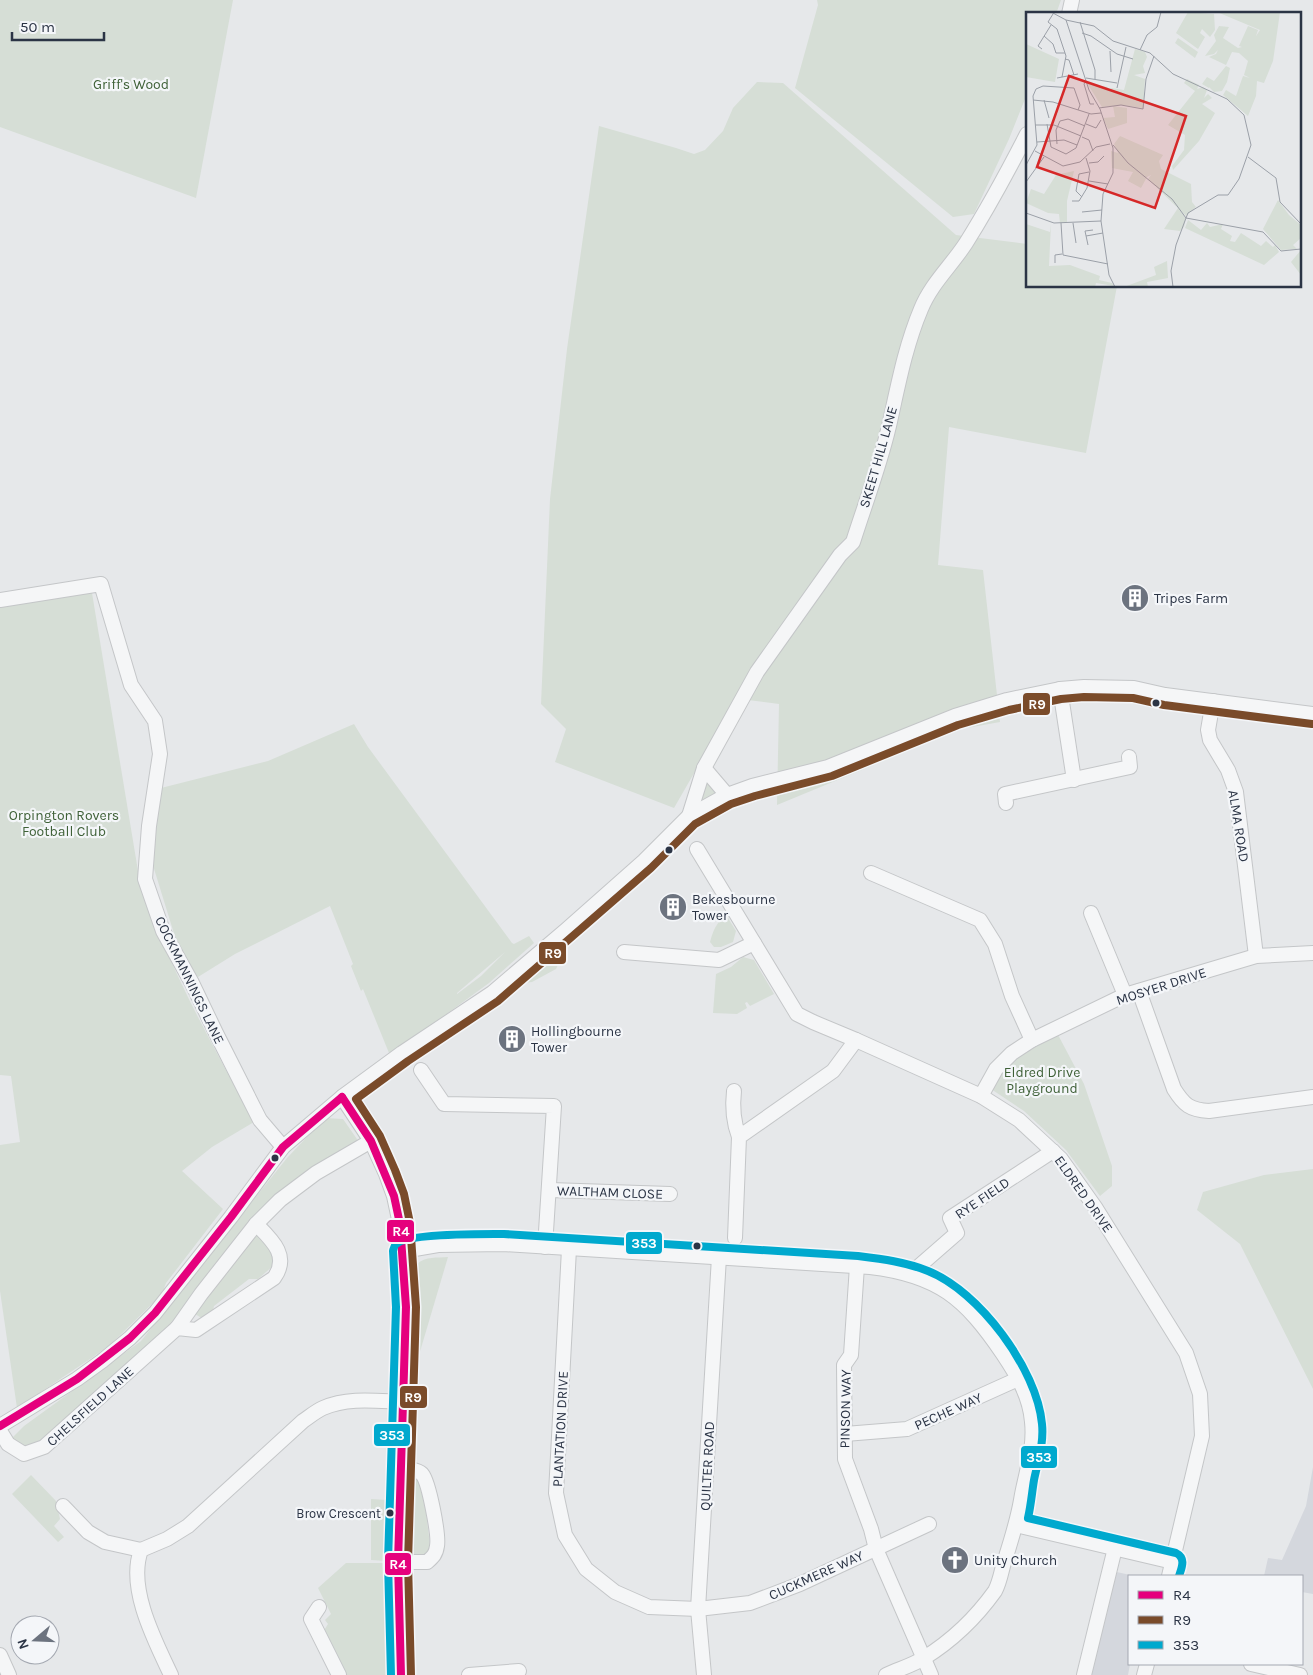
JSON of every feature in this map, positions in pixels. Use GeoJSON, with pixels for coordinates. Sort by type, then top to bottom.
{"type":"FeatureCollection","features":[{"type":"Feature","properties":{"kind":"street","name":"SKEET HILL LANE"},"geometry":{"type":"LineString","coordinates":[[689,816],[704,768],[757,672],[840,555],[853,542],[888,427],[907,348],[921,308],[931,289],[974,230],[998,190],[1026,136]]}},
{"type":"Feature","properties":{"kind":"street","name":"COCKMANNINGS LANE"},"geometry":{"type":"LineString","coordinates":[[0,600],[101,584],[131,685],[155,721],[160,754],[149,826],[145,879],[163,931],[192,983],[260,1120],[283,1147]]}},
{"type":"Feature","properties":{"kind":"street","name":"CHELSFIELD LANE"},"geometry":{"type":"LineString","coordinates":[[0,1426],[77,1379],[130,1338],[155,1313],[231,1217],[283,1147],[342,1097],[402,1053],[493,992],[637,868],[689,816],[727,795],[752,786],[828,767],[955,716],[1007,700],[1060,689],[1084,687],[1134,688],[1165,696],[1313,714]]}},
{"type":"Feature","properties":{"kind":"street"},"geometry":{"type":"LineString","coordinates":[[1060,689],[1074,780]]}},
{"type":"Feature","properties":{"kind":"street","name":"ALMA ROAD"},"geometry":{"type":"LineString","coordinates":[[1213,701],[1208,730],[1210,740],[1228,770],[1236,792],[1256,956]]}},
{"type":"Feature","properties":{"kind":"street"},"geometry":{"type":"LineString","coordinates":[[1006,803],[1005,794],[1130,767],[1129,757]]}},
{"type":"Feature","properties":{"kind":"street"},"geometry":{"type":"LineString","coordinates":[[704,768],[727,795]]}},
{"type":"Feature","properties":{"kind":"street","name":"ELDRED DRIVE"},"geometry":{"type":"LineString","coordinates":[[697,849],[797,1014],[981,1096],[1019,1120],[1062,1160],[1095,1207],[1186,1352],[1200,1394],[1202,1436],[1170,1575]]}},
{"type":"Feature","properties":{"kind":"street"},"geometry":{"type":"LineString","coordinates":[[871,872],[980,920],[995,944],[1012,996],[1032,1040]]}},
{"type":"Feature","properties":{"kind":"street"},"geometry":{"type":"LineString","coordinates":[[1091,912],[1132,993],[1174,1089],[1182,1102],[1196,1110],[1209,1111],[1313,1097]]}},
{"type":"Feature","properties":{"kind":"street"},"geometry":{"type":"LineString","coordinates":[[624,952],[719,960],[754,943]]}},
{"type":"Feature","properties":{"kind":"street","name":"MOSYER DRIVE"},"geometry":{"type":"LineString","coordinates":[[981,1096],[996,1070],[1012,1053],[1032,1040],[1132,993],[1256,956],[1313,953]]}},
{"type":"Feature","properties":{"kind":"street"},"geometry":{"type":"LineString","coordinates":[[738,1137],[833,1071],[856,1040]]}},
{"type":"Feature","properties":{"kind":"street"},"geometry":{"type":"LineString","coordinates":[[421,1070],[444,1104],[554,1106],[546,1247]]}},
{"type":"Feature","properties":{"kind":"street"},"geometry":{"type":"LineString","coordinates":[[734,1091],[733,1121],[738,1137],[734,1238]]}},
{"type":"Feature","properties":{"kind":"street"},"geometry":{"type":"LineString","coordinates":[[342,1097],[371,1141],[394,1196],[400,1224],[406,1307],[398,1562],[401,1675]]}},
{"type":"Feature","properties":{"kind":"street","name":"CHELSFIELD LANE"},"geometry":{"type":"LineString","coordinates":[[0,1431],[8,1444],[24,1454],[44,1447],[177,1328],[256,1224],[280,1200],[316,1173],[371,1141]]}},
{"type":"Feature","properties":{"kind":"street","name":"RYE FIELD"},"geometry":{"type":"LineString","coordinates":[[910,1274],[957,1233],[950,1218],[1053,1152]]}},
{"type":"Feature","properties":{"kind":"street","name":"WALTHAM CLOSE"},"geometry":{"type":"LineString","coordinates":[[550,1190],[670,1194]]}},
{"type":"Feature","properties":{"kind":"street"},"geometry":{"type":"LineString","coordinates":[[177,1328],[196,1330],[274,1278],[280,1269],[279,1252],[256,1224]]}},
{"type":"Feature","properties":{"kind":"street"},"geometry":{"type":"LineString","coordinates":[[402,1251],[424,1247],[474,1244],[883,1268],[910,1274],[941,1288],[955,1298],[972,1313],[991,1336],[1018,1379],[1029,1406],[1032,1425],[1030,1455],[1016,1525],[996,1589],[963,1630],[924,1658],[886,1675]]}},
{"type":"Feature","properties":{"kind":"street","name":"PLANTATION DRIVE"},"geometry":{"type":"LineString","coordinates":[[569,1249],[556,1493],[565,1535],[586,1569],[615,1592],[649,1606],[698,1609]]}},
{"type":"Feature","properties":{"kind":"street","name":"QUILTER ROAD"},"geometry":{"type":"LineString","coordinates":[[704,1675],[698,1609],[719,1257]]}},
{"type":"Feature","properties":{"kind":"street","name":"PINSON WAY"},"geometry":{"type":"LineString","coordinates":[[857,1266],[851,1354],[844,1365],[845,1459],[871,1529],[876,1549],[931,1675]]}},
{"type":"Feature","properties":{"kind":"street","name":"PECHE WAY"},"geometry":{"type":"LineString","coordinates":[[845,1434],[907,1429],[1018,1379]]}},
{"type":"Feature","properties":{"kind":"street"},"geometry":{"type":"LineString","coordinates":[[63,1506],[88,1532],[99,1539],[141,1550],[168,1539],[188,1526],[303,1421],[322,1409],[340,1403],[359,1400],[402,1402]]}},
{"type":"Feature","properties":{"kind":"street"},"geometry":{"type":"LineString","coordinates":[[398,1562],[427,1562],[435,1555],[438,1545],[429,1491],[423,1475],[416,1470],[400,1469]]}},
{"type":"Feature","properties":{"kind":"street","name":"CUCKMERE WAY"},"geometry":{"type":"LineString","coordinates":[[698,1609],[750,1603],[800,1584],[930,1524]]}},
{"type":"Feature","properties":{"kind":"street"},"geometry":{"type":"LineString","coordinates":[[1016,1525],[1173,1562]]}},
{"type":"Feature","properties":{"kind":"street"},"geometry":{"type":"LineString","coordinates":[[1084,1675],[1114,1548]]}},
{"type":"Feature","properties":{"kind":"street"},"geometry":{"type":"LineString","coordinates":[[141,1550],[138,1558],[138,1580],[142,1606],[151,1632],[171,1675]]}},
{"type":"Feature","properties":{"kind":"street"},"geometry":{"type":"LineString","coordinates":[[319,1607],[311,1619],[339,1675]]}},
{"type":"Feature","properties":{"kind":"street"},"geometry":{"type":"LineString","coordinates":[[0,1655],[9,1675]]}},
{"type":"Feature","properties":{"kind":"street"},"geometry":{"type":"LineString","coordinates":[[1255,1665],[1300,1675]]}},
{"type":"Feature","properties":{"kind":"street"},"geometry":{"type":"LineString","coordinates":[[469,1675],[519,1671]]}},
{"type":"Feature","properties":{"kind":"shaded area"},"geometry":{"type":"Polygon","coordinates":[[[1313,1467],[1313,1594],[1303,1592],[1303,1575],[1264,1575],[1268,1558],[1282,1560],[1306,1506],[1313,1467]]]}},
{"type":"Feature","properties":{"kind":"shaded area"},"geometry":{"type":"Polygon","coordinates":[[[1112,1571],[1130,1575],[1128,1575],[1128,1665],[1130,1665],[1128,1675],[1087,1675],[1112,1571]]]}},
{"type":"Feature","properties":{"kind":"green space","name":"Griff's Wood"},"geometry":{"type":"Polygon","coordinates":[[[0,0],[233,0],[196,198],[0,127],[0,0]]]}},
{"type":"Feature","properties":{"kind":"green space"},"geometry":{"type":"Polygon","coordinates":[[[817,0],[1061,0],[1057,12],[1026,12],[1026,96],[1009,139],[974,214],[953,217],[795,88],[818,5],[817,0]]]}},
{"type":"Feature","properties":{"kind":"green space"},"geometry":{"type":"Polygon","coordinates":[[[757,82],[783,83],[956,235],[1026,244],[1026,288],[1117,288],[1086,453],[949,427],[938,565],[983,570],[1000,722],[961,729],[777,805],[779,704],[748,700],[735,702],[674,808],[555,762],[566,729],[541,704],[550,499],[567,349],[599,126],[694,154],[705,150],[723,131],[733,108],[757,82]]]}},
{"type":"Feature","properties":{"kind":"green space","name":"Orpington Rovers Football Club"},"geometry":{"type":"Polygon","coordinates":[[[92,593],[139,877],[162,941],[190,1002],[254,1122],[212,1147],[182,1171],[223,1209],[166,1283],[162,1294],[112,1343],[17,1408],[0,1291],[0,1145],[20,1142],[11,1076],[0,1075],[0,607],[92,593]]]}},
{"type":"Feature","properties":{"kind":"green space"},"geometry":{"type":"Polygon","coordinates":[[[354,724],[368,747],[512,943],[514,944],[529,936],[534,943],[489,983],[392,1054],[389,1053],[363,989],[361,991],[351,966],[353,964],[330,906],[235,954],[198,977],[180,953],[151,859],[161,788],[268,761],[354,724]],[[505,952],[457,994],[481,976],[505,952]]]}},
{"type":"Feature","properties":{"kind":"green space"},"geometry":{"type":"Polygon","coordinates":[[[706,781],[716,793],[695,805],[706,781]]]}},
{"type":"Feature","properties":{"kind":"green space"},"geometry":{"type":"Polygon","coordinates":[[[725,916],[736,931],[733,942],[721,947],[714,947],[710,942],[712,934],[717,924],[725,916]]]}},
{"type":"Feature","properties":{"kind":"green space"},"geometry":{"type":"Polygon","coordinates":[[[567,932],[572,936],[556,969],[532,982],[524,983],[504,992],[504,987],[567,932]]]}},
{"type":"Feature","properties":{"kind":"green space"},"geometry":{"type":"Polygon","coordinates":[[[743,957],[754,960],[774,994],[750,1006],[747,1002],[745,1003],[747,1008],[737,1014],[713,1013],[716,974],[731,967],[743,957]]]}},
{"type":"Feature","properties":{"kind":"green space","name":"Eldred Drive Playground"},"geometry":{"type":"Polygon","coordinates":[[[1056,1031],[1084,1084],[1112,1166],[1112,1186],[1100,1196],[1066,1150],[1024,1111],[991,1089],[1004,1069],[1018,1053],[1056,1031]]]}},
{"type":"Feature","properties":{"kind":"green space"},"geometry":{"type":"Polygon","coordinates":[[[325,1118],[343,1119],[359,1142],[317,1165],[270,1200],[172,1324],[40,1446],[24,1449],[12,1438],[24,1426],[141,1341],[287,1158],[325,1118]]]}},
{"type":"Feature","properties":{"kind":"green space"},"geometry":{"type":"Polygon","coordinates":[[[1313,1169],[1313,1389],[1240,1244],[1197,1210],[1203,1192],[1264,1175],[1313,1169]]]}},
{"type":"Feature","properties":{"kind":"green space"},"geometry":{"type":"Polygon","coordinates":[[[256,1234],[263,1235],[274,1251],[273,1266],[258,1279],[249,1279],[214,1306],[212,1315],[205,1320],[195,1314],[256,1234]]]}},
{"type":"Feature","properties":{"kind":"green space"},"geometry":{"type":"Polygon","coordinates":[[[448,1257],[419,1355],[416,1357],[418,1311],[417,1264],[428,1259],[448,1257]]]}},
{"type":"Feature","properties":{"kind":"green space"},"geometry":{"type":"Polygon","coordinates":[[[31,1475],[56,1501],[60,1519],[54,1526],[64,1537],[58,1542],[12,1494],[31,1475]]]}},
{"type":"Feature","properties":{"kind":"green space"},"geometry":{"type":"Polygon","coordinates":[[[410,1476],[422,1479],[431,1553],[427,1557],[412,1557],[407,1553],[406,1480],[410,1476]]]}},
{"type":"Feature","properties":{"kind":"green space"},"geometry":{"type":"Polygon","coordinates":[[[371,1499],[387,1500],[387,1561],[371,1560],[371,1499]]]}},
{"type":"Feature","properties":{"kind":"green space"},"geometry":{"type":"Polygon","coordinates":[[[346,1563],[386,1563],[390,1675],[345,1675],[323,1632],[328,1624],[325,1620],[331,1614],[318,1588],[346,1563]]]}},
{"type":"Feature","properties":{"kind":"transit line","name":"R9"},"geometry":{"type":"LineString","coordinates":[[411,1675],[408,1562],[416,1307],[410,1223],[404,1194],[395,1170],[380,1136],[356,1099],[408,1061],[498,1001],[651,868],[695,824],[731,804],[832,776],[958,725],[1009,710],[1061,699],[1084,697],[1133,698],[1164,705],[1312,724]]}},
{"type":"Feature","properties":{"kind":"transit line","name":"R4"},"geometry":{"type":"LineString","coordinates":[[342,1097],[371,1141],[394,1196],[400,1224],[406,1307],[398,1562],[401,1675]]}},
{"type":"Feature","properties":{"kind":"transit line","name":"R4"},"geometry":{"type":"LineString","coordinates":[[0,1426],[77,1379],[130,1338],[155,1313],[231,1217],[283,1147],[342,1097]]}},
{"type":"Feature","properties":{"kind":"transit line","name":"353"},"geometry":{"type":"LineString","coordinates":[[391,1675],[388,1562],[396,1307],[393,1251],[396,1244],[403,1240],[430,1236],[504,1234],[858,1256],[903,1263],[928,1271],[947,1281],[967,1296],[1002,1334],[1017,1357],[1038,1402],[1042,1424],[1041,1445],[1028,1518],[1176,1553],[1182,1560],[1179,1575]]}},
{"type":"Feature","properties":{"kind":"place","name":"Tripes Farm"},"geometry":{"type":"Point","coordinates":[1135,598]}},
{"type":"Feature","properties":{"kind":"place","name":"Bekesbourne Tower"},"geometry":{"type":"Point","coordinates":[673,907]}},
{"type":"Feature","properties":{"kind":"place","name":"Hollingbourne Tower"},"geometry":{"type":"Point","coordinates":[512,1039]}},
{"type":"Feature","properties":{"kind":"place","name":"Brow Crescent"},"geometry":{"type":"Point","coordinates":[390,1513]}},
{"type":"Feature","properties":{"kind":"place","name":"Unity Church"},"geometry":{"type":"Point","coordinates":[955,1560]}}]}
